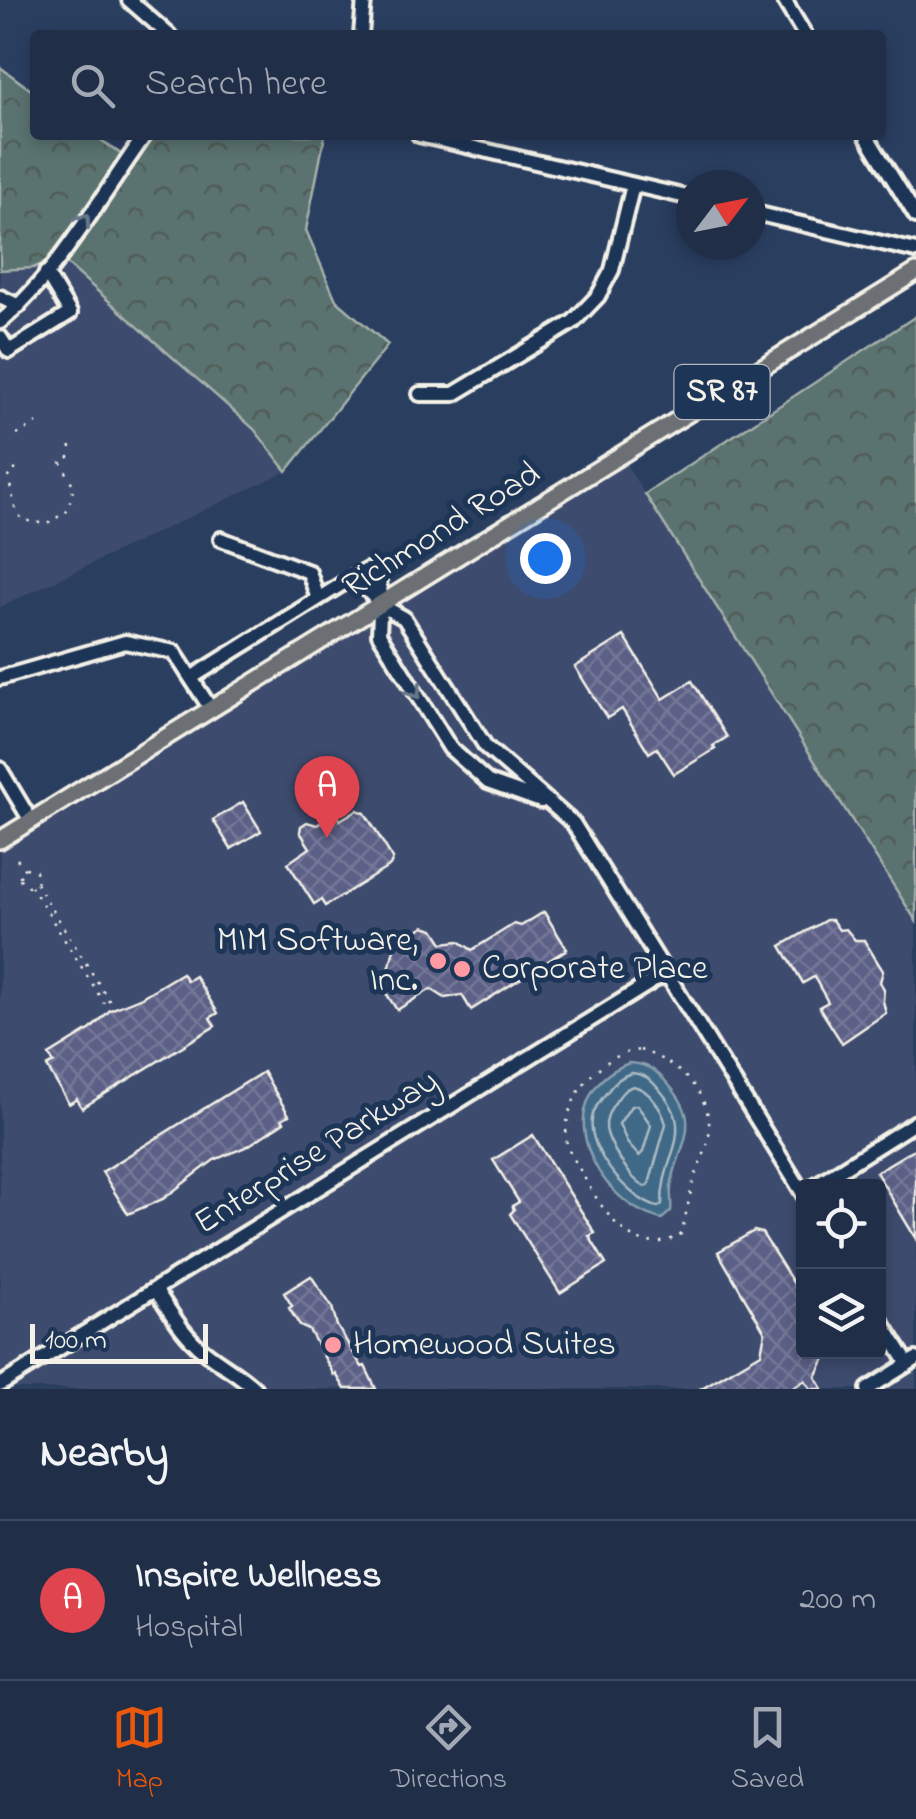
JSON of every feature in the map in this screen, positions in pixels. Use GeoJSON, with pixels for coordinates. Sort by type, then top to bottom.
{"type":"FeatureCollection","features":[{"type":"Feature","properties":{"kind":"main road","name":"Richmond Road"},"geometry":{"type":"LineString","coordinates":[[0,840],[916,272]]}},
{"type":"Feature","properties":{"kind":"street"},"geometry":{"type":"LineString","coordinates":[[129,0],[162,30]]}},
{"type":"Feature","properties":{"kind":"street"},"geometry":{"type":"LineString","coordinates":[[361,30],[364,0]]}},
{"type":"Feature","properties":{"kind":"street"},"geometry":{"type":"LineString","coordinates":[[784,0],[802,30]]}},
{"type":"Feature","properties":{"kind":"street"},"geometry":{"type":"LineString","coordinates":[[0,322],[46,273],[141,140]]}},
{"type":"Feature","properties":{"kind":"street"},"geometry":{"type":"LineString","coordinates":[[440,140],[676,195]]}},
{"type":"Feature","properties":{"kind":"street"},"geometry":{"type":"LineString","coordinates":[[869,140],[916,216]]}},
{"type":"Feature","properties":{"kind":"street"},"geometry":{"type":"LineString","coordinates":[[420,394],[454,394],[573,322],[598,296],[612,270],[633,185]]}},
{"type":"Feature","properties":{"kind":"street"},"geometry":{"type":"LineString","coordinates":[[766,216],[916,251]]}},
{"type":"Feature","properties":{"kind":"street"},"geometry":{"type":"LineString","coordinates":[[0,337],[9,351],[70,313],[46,273]]}},
{"type":"Feature","properties":{"kind":"street"},"geometry":{"type":"LineString","coordinates":[[0,297],[19,306]]}},
{"type":"Feature","properties":{"kind":"street"},"geometry":{"type":"LineString","coordinates":[[221,539],[309,572],[318,600]]}},
{"type":"Feature","properties":{"kind":"street"},"geometry":{"type":"LineString","coordinates":[[191,678],[367,570],[378,575],[379,634],[450,748],[488,782],[544,801]]}},
{"type":"Feature","properties":{"kind":"street"},"geometry":{"type":"LineString","coordinates":[[381,605],[404,618],[486,748],[573,824],[796,1183]]}},
{"type":"Feature","properties":{"kind":"street"},"geometry":{"type":"LineString","coordinates":[[0,678],[125,642],[174,652],[212,709]]}},
{"type":"Feature","properties":{"kind":"street"},"geometry":{"type":"LineString","coordinates":[[0,768],[5,790],[30,821]]}},
{"type":"Feature","properties":{"kind":"street","name":"Enterprise Parkway"},"geometry":{"type":"LineString","coordinates":[[0,1385],[666,972]]}},
{"type":"Feature","properties":{"kind":"street"},"geometry":{"type":"LineString","coordinates":[[825,1179],[916,1122]]}},
{"type":"Feature","properties":{"kind":"street"},"geometry":{"type":"LineString","coordinates":[[155,1289],[182,1329],[255,1389]]}},
{"type":"Feature","properties":{"kind":"street"},"geometry":{"type":"LineString","coordinates":[[868,1389],[912,1362],[886,1327]]}},
{"type":"Feature","properties":{"kind":"path"},"geometry":{"type":"LineString","coordinates":[[17,435],[37,423]]}},
{"type":"Feature","properties":{"kind":"path"},"geometry":{"type":"LineString","coordinates":[[16,469],[8,475],[15,508],[22,520],[48,524],[67,511],[74,487],[61,462],[68,457],[71,446]]}},
{"type":"Feature","properties":{"kind":"path"},"geometry":{"type":"LineString","coordinates":[[17,859],[25,870],[36,872],[33,884],[105,1005],[110,1002],[33,884],[22,881],[20,876],[25,870]]}},
{"type":"Feature","properties":{"kind":"path"},"geometry":{"type":"LineString","coordinates":[[640,1050],[656,1055],[684,1075],[702,1097],[708,1115],[706,1148],[681,1234],[661,1244],[646,1244],[615,1224],[568,1149],[570,1115],[586,1082],[596,1069],[623,1052],[640,1050]]}},
{"type":"Feature","properties":{"kind":"shaded area"},"geometry":{"type":"Polygon","coordinates":[[[129,140],[294,140],[316,152],[306,230],[336,300],[254,429],[287,471],[0,607],[0,270],[33,268],[129,140]]]}},
{"type":"Feature","properties":{"kind":"shaded area"},"geometry":{"type":"Polygon","coordinates":[[[620,455],[916,921],[916,1389],[0,1389],[0,840],[620,455]]]}},
{"type":"Feature","properties":{"kind":"green space"},"geometry":{"type":"Polygon","coordinates":[[[0,67],[30,89],[30,140],[101,140],[128,159],[141,140],[324,140],[306,230],[336,300],[388,345],[287,471],[254,429],[59,257],[33,268],[0,270],[0,67]]]}},
{"type":"Feature","properties":{"kind":"green space"},"geometry":{"type":"Polygon","coordinates":[[[916,316],[916,921],[645,494],[916,316]]]}},
{"type":"Feature","properties":{"kind":"water"},"geometry":{"type":"Polygon","coordinates":[[[629,1063],[647,1066],[660,1075],[680,1099],[685,1112],[686,1135],[671,1187],[671,1211],[662,1219],[637,1209],[616,1193],[599,1171],[588,1147],[584,1123],[589,1099],[603,1079],[629,1063]]]}},
{"type":"Feature","properties":{"kind":"building"},"geometry":{"type":"Polygon","coordinates":[[[624,636],[663,699],[692,681],[727,737],[674,774],[657,748],[649,753],[622,709],[607,718],[575,667],[624,636]]]}},
{"type":"Feature","properties":{"kind":"building"},"geometry":{"type":"Polygon","coordinates":[[[243,802],[261,831],[231,849],[213,820],[243,802]]]}},
{"type":"Feature","properties":{"kind":"building"},"geometry":{"type":"Polygon","coordinates":[[[357,810],[365,813],[393,859],[390,866],[325,906],[321,900],[314,904],[288,863],[310,848],[300,832],[301,826],[307,822],[317,825],[336,813],[340,820],[357,810]]]}},
{"type":"Feature","properties":{"kind":"building","name":"Corporate Place"},"geometry":{"type":"Polygon","coordinates":[[[544,912],[567,949],[471,1010],[462,995],[445,998],[431,989],[397,1010],[384,990],[395,945],[424,926],[434,929],[443,943],[459,941],[472,950],[514,924],[521,926],[544,912]]]}},
{"type":"Feature","properties":{"kind":"building"},"geometry":{"type":"Polygon","coordinates":[[[832,920],[839,930],[846,929],[855,940],[864,940],[883,971],[880,982],[886,1013],[842,1043],[819,1007],[828,1002],[814,977],[803,983],[781,946],[832,920]]]}},
{"type":"Feature","properties":{"kind":"building"},"geometry":{"type":"Polygon","coordinates":[[[182,973],[187,981],[195,976],[218,1013],[210,1018],[215,1026],[82,1108],[77,1099],[69,1104],[47,1067],[54,1063],[49,1055],[91,1029],[110,1010],[140,998],[182,973]]]}},
{"type":"Feature","properties":{"kind":"building"},"geometry":{"type":"Polygon","coordinates":[[[263,1072],[289,1115],[282,1119],[284,1122],[248,1146],[214,1160],[163,1199],[128,1214],[102,1172],[263,1072]]]}},
{"type":"Feature","properties":{"kind":"building"},"geometry":{"type":"Polygon","coordinates":[[[533,1135],[595,1233],[589,1236],[606,1264],[560,1293],[510,1214],[512,1206],[519,1202],[493,1160],[533,1135]]]}},
{"type":"Feature","properties":{"kind":"building"},"geometry":{"type":"Polygon","coordinates":[[[916,1148],[916,1239],[886,1189],[886,1179],[880,1179],[876,1172],[916,1148]]]}},
{"type":"Feature","properties":{"kind":"building"},"geometry":{"type":"Polygon","coordinates":[[[754,1231],[762,1233],[796,1287],[796,1359],[825,1359],[816,1377],[823,1389],[811,1389],[805,1380],[791,1389],[700,1389],[761,1353],[765,1332],[718,1252],[754,1231]]]}},
{"type":"Feature","properties":{"kind":"building","name":"Homewood Suites"},"geometry":{"type":"Polygon","coordinates":[[[311,1276],[376,1389],[345,1389],[309,1330],[300,1326],[289,1308],[292,1306],[284,1293],[311,1276]]]}},
{"type":"Feature","properties":{"kind":"place","name":"Inspire Wellness"},"geometry":{"type":"Point","coordinates":[327,838]}},
{"type":"Feature","properties":{"kind":"place","name":"MIM Software, Inc."},"geometry":{"type":"Point","coordinates":[438,961]}},
{"type":"Feature","properties":{"kind":"place","name":"Corporate Place"},"geometry":{"type":"Point","coordinates":[462,969]}},
{"type":"Feature","properties":{"kind":"place","name":"Homewood Suites"},"geometry":{"type":"Point","coordinates":[333,1345]}}]}
